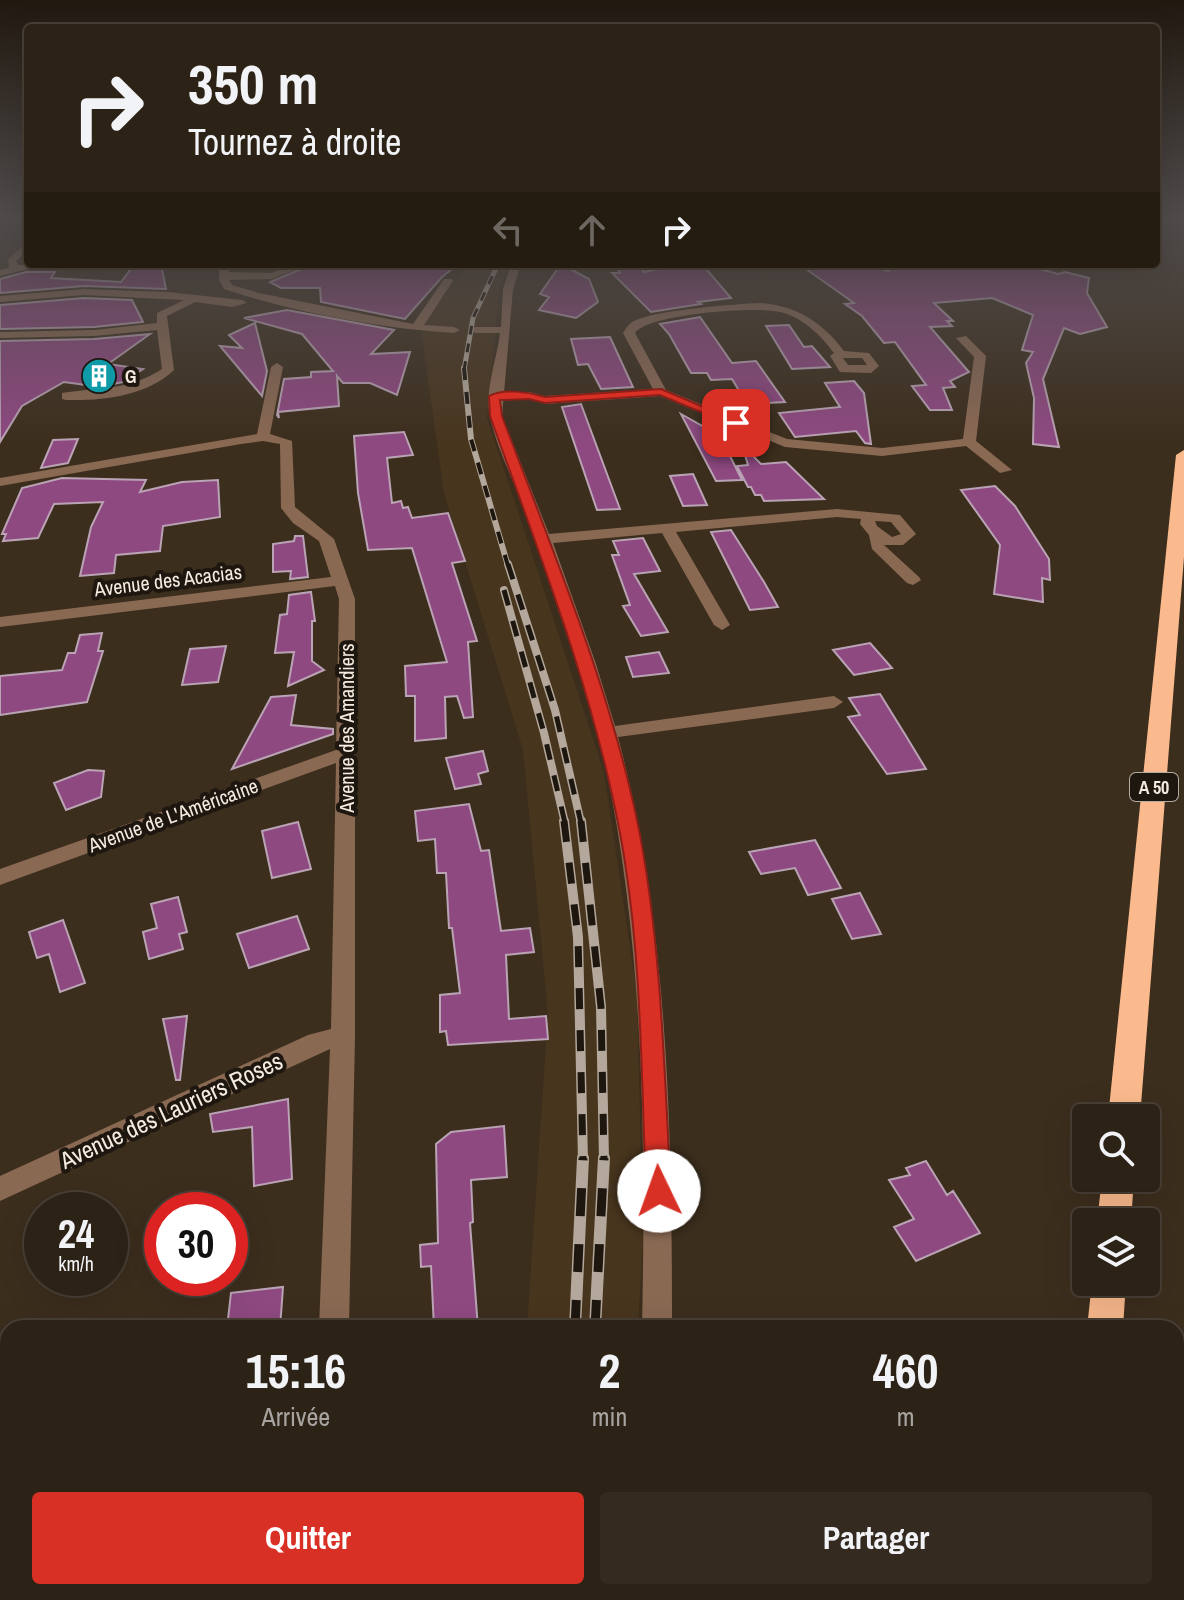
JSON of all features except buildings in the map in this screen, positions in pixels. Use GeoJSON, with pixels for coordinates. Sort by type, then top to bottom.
{"type":"FeatureCollection","features":[{"type":"Feature","properties":{"kind":"highway","name":"A 50"},"geometry":{"type":"LineString","coordinates":[[1125,1104],[1184,455]]}},
{"type":"Feature","properties":{"kind":"highway"},"geometry":{"type":"LineString","coordinates":[[1106,1320],[1108,1296]]}},
{"type":"Feature","properties":{"kind":"street"},"geometry":{"type":"LineString","coordinates":[[0,299],[37,294]]}},
{"type":"Feature","properties":{"kind":"street"},"geometry":{"type":"LineString","coordinates":[[127,294],[168,295],[225,305],[242,303]]}},
{"type":"Feature","properties":{"kind":"street"},"geometry":{"type":"LineString","coordinates":[[66,396],[89,397],[158,378],[168,370],[161,315],[210,294]]}},
{"type":"Feature","properties":{"kind":"street"},"geometry":{"type":"LineString","coordinates":[[249,294],[416,328],[454,330]]}},
{"type":"Feature","properties":{"kind":"street"},"geometry":{"type":"LineString","coordinates":[[256,296],[260,294]]}},
{"type":"Feature","properties":{"kind":"street"},"geometry":{"type":"LineString","coordinates":[[416,328],[439,294]]}},
{"type":"Feature","properties":{"kind":"street"},"geometry":{"type":"LineString","coordinates":[[509,294],[506,330],[511,396],[496,416],[574,625],[607,733],[630,834],[647,957],[659,1191],[657,1320]]}},
{"type":"Feature","properties":{"kind":"street"},"geometry":{"type":"LineString","coordinates":[[658,388],[629,333],[632,327],[756,313],[761,308],[780,309],[823,331],[841,354]]}},
{"type":"Feature","properties":{"kind":"street"},"geometry":{"type":"LineString","coordinates":[[0,335],[94,333],[162,326]]}},
{"type":"Feature","properties":{"kind":"street"},"geometry":{"type":"LineString","coordinates":[[475,330],[506,330]]}},
{"type":"Feature","properties":{"kind":"street"},"geometry":{"type":"LineString","coordinates":[[962,338],[980,356],[969,442]]}},
{"type":"Feature","properties":{"kind":"street"},"geometry":{"type":"LineString","coordinates":[[0,482],[263,437],[277,367]]}},
{"type":"Feature","properties":{"kind":"street"},"geometry":{"type":"LineString","coordinates":[[511,396],[545,400],[658,388],[785,443],[882,452],[969,442],[1005,470]]}},
{"type":"Feature","properties":{"kind":"street","name":"Avenue des Amandiers"},"geometry":{"type":"LineString","coordinates":[[263,437],[285,441],[288,508],[298,520],[326,539],[347,599],[343,1036],[334,1320]]}},
{"type":"Feature","properties":{"kind":"street"},"geometry":{"type":"LineString","coordinates":[[542,539],[837,513],[895,518],[909,534],[897,542],[876,536]]}},
{"type":"Feature","properties":{"kind":"street"},"geometry":{"type":"LineString","coordinates":[[869,517],[867,524],[876,536],[877,546],[913,580]]}},
{"type":"Feature","properties":{"kind":"street"},"geometry":{"type":"LineString","coordinates":[[666,527],[722,625]]}},
{"type":"Feature","properties":{"kind":"street","name":"Avenue des Acacias"},"geometry":{"type":"LineString","coordinates":[[0,622],[340,581]]}},
{"type":"Feature","properties":{"kind":"street"},"geometry":{"type":"LineString","coordinates":[[607,733],[834,702]]}},
{"type":"Feature","properties":{"kind":"street","name":"Avenue de L'Américaine"},"geometry":{"type":"LineString","coordinates":[[0,877],[346,753]]}},
{"type":"Feature","properties":{"kind":"street","name":"Avenue des Lauriers Roses"},"geometry":{"type":"LineString","coordinates":[[0,1189],[317,1042],[343,1036]]}},
{"type":"Feature","properties":{"kind":"shaded area"},"geometry":{"type":"Polygon","coordinates":[[[446,294],[499,294],[487,418],[604,772],[637,995],[643,1238],[638,1320],[528,1320],[548,1014],[523,750],[444,493],[422,338],[423,321],[446,294]]]}},
{"type":"Feature","properties":{"kind":"railway"},"geometry":{"type":"LineString","coordinates":[[464,369],[473,318],[484,294]]}},
{"type":"Feature","properties":{"kind":"railway"},"geometry":{"type":"LineString","coordinates":[[464,369],[471,439],[508,566]]}},
{"type":"Feature","properties":{"kind":"railway"},"geometry":{"type":"LineString","coordinates":[[508,564],[555,710],[581,823]]}},
{"type":"Feature","properties":{"kind":"railway"},"geometry":{"type":"LineString","coordinates":[[504,590],[544,733],[565,823]]}},
{"type":"Feature","properties":{"kind":"railway"},"geometry":{"type":"LineString","coordinates":[[564,821],[578,937],[583,1159]]}},
{"type":"Feature","properties":{"kind":"railway"},"geometry":{"type":"LineString","coordinates":[[581,821],[601,1007],[604,1159]]}},
{"type":"Feature","properties":{"kind":"railway"},"geometry":{"type":"LineString","coordinates":[[575,1320],[583,1159]]}},
{"type":"Feature","properties":{"kind":"railway"},"geometry":{"type":"LineString","coordinates":[[595,1320],[604,1159]]}},
{"type":"Feature","properties":{"kind":"place","name":"G"},"geometry":{"type":"Point","coordinates":[99,376]}},
{"type":"Feature","properties":{"kind":"route"},"geometry":{"type":"LineString","coordinates":[[659,1191],[647,957],[630,834],[598,699],[574,625],[496,416],[494,396],[529,396],[545,400],[661,392],[736,423]]}}]}
